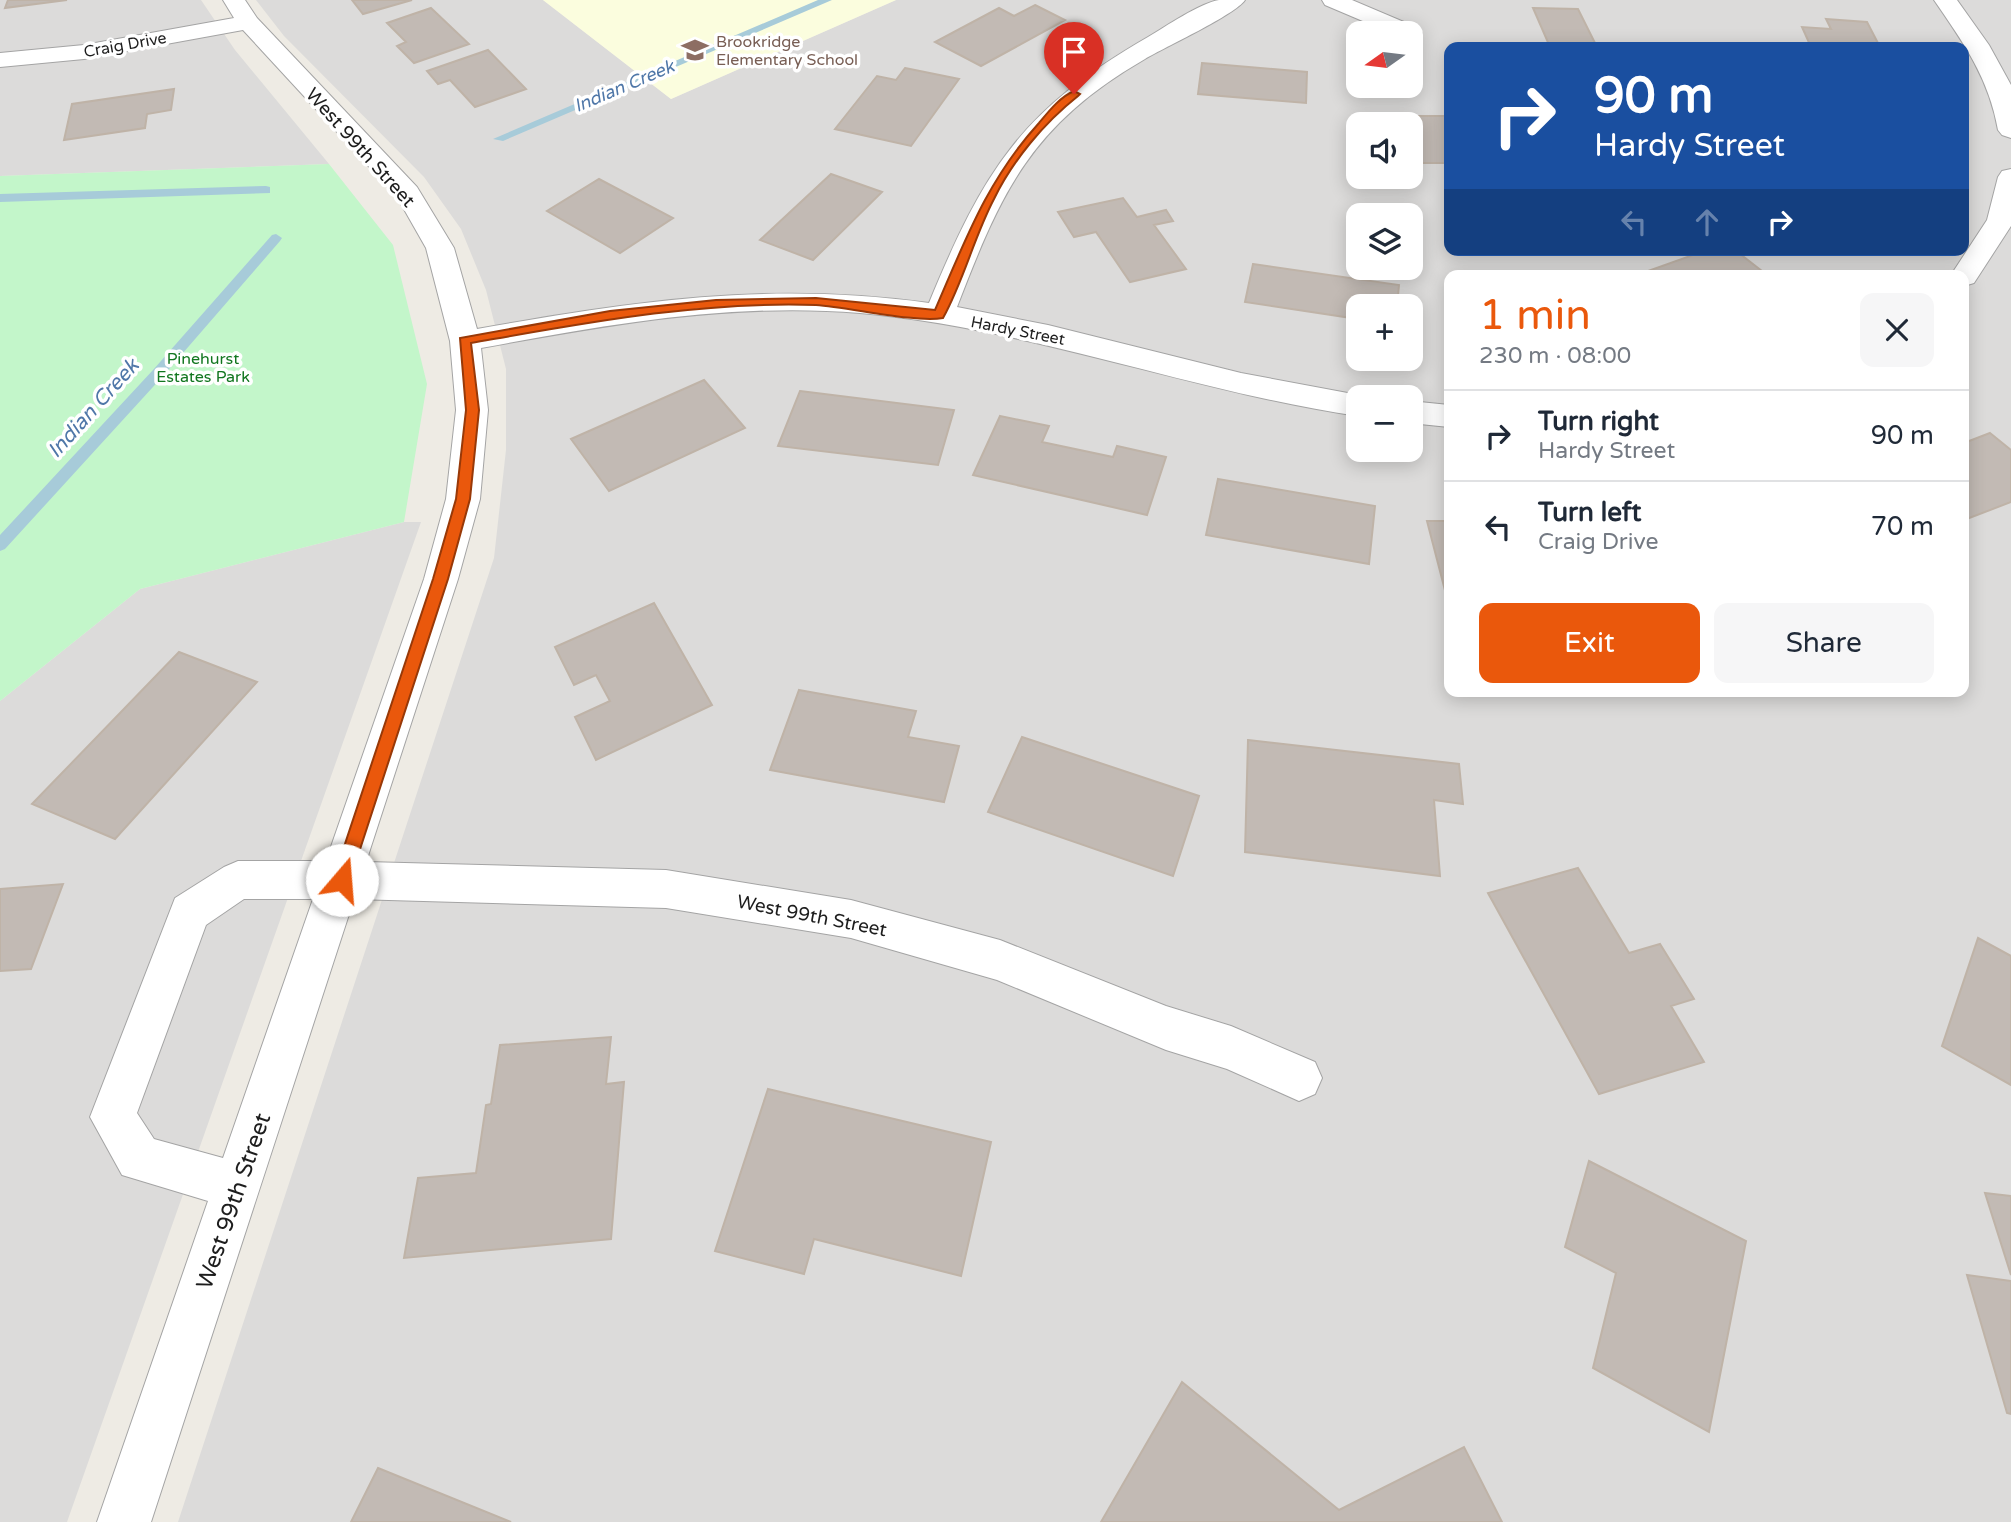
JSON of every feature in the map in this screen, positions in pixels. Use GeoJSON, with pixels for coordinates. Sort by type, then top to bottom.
{"type":"FeatureCollection","features":[{"type":"Feature","properties":{"kind":"street"},"geometry":{"type":"LineString","coordinates":[[939,315],[988,199],[1015,156],[1059,106],[1105,71],[1234,0]]}},
{"type":"Feature","properties":{"kind":"street"},"geometry":{"type":"LineString","coordinates":[[1333,0],[1381,21]]}},
{"type":"Feature","properties":{"kind":"street"},"geometry":{"type":"LineString","coordinates":[[1945,0],[1975,38],[2000,87],[2011,130]]}},
{"type":"Feature","properties":{"kind":"street","name":"Craig Drive"},"geometry":{"type":"LineString","coordinates":[[0,60],[84,52],[241,11]]}},
{"type":"Feature","properties":{"kind":"street","name":"West 99th Street"},"geometry":{"type":"LineString","coordinates":[[124,1522],[441,579],[463,499],[472,410],[465,341],[440,248],[408,193],[241,11]]}},
{"type":"Feature","properties":{"kind":"street"},"geometry":{"type":"LineString","coordinates":[[1969,270],[2001,220],[2011,177]]}},
{"type":"Feature","properties":{"kind":"street","name":"Hardy Street"},"geometry":{"type":"LineString","coordinates":[[465,341],[610,315],[716,304],[816,302],[939,315],[1045,334],[1265,388],[1346,403]]}},
{"type":"Feature","properties":{"kind":"street"},"geometry":{"type":"LineString","coordinates":[[1423,413],[1444,415]]}},
{"type":"Feature","properties":{"kind":"street"},"geometry":{"type":"LineString","coordinates":[[238,1186],[139,1158],[113,1117],[190,912],[238,880],[342,880]]}},
{"type":"Feature","properties":{"kind":"street","name":"West 99th Street"},"geometry":{"type":"LineString","coordinates":[[342,880],[666,889],[851,919],[1000,960],[1166,1028],[1231,1048],[1299,1078]]}},
{"type":"Feature","properties":{"kind":"shaded area"},"geometry":{"type":"Polygon","coordinates":[[[0,0],[201,0],[235,50],[329,164],[0,176],[0,0]]]}},
{"type":"Feature","properties":{"kind":"shaded area"},"geometry":{"type":"Polygon","coordinates":[[[256,0],[543,0],[671,99],[896,0],[2011,0],[2011,1522],[178,1522],[494,558],[506,450],[506,369],[486,290],[461,229],[424,177],[284,36],[256,0]]]}},
{"type":"Feature","properties":{"kind":"shaded area","name":"Brookridge Elementary School"},"geometry":{"type":"Polygon","coordinates":[[[543,0],[896,0],[671,99],[543,0]]]}},
{"type":"Feature","properties":{"kind":"shaded area"},"geometry":{"type":"Polygon","coordinates":[[[404,522],[421,522],[67,1522],[0,1522],[0,701],[140,589],[404,522]]]}},
{"type":"Feature","properties":{"kind":"green space","name":"Pinehurst Estates Park"},"geometry":{"type":"Polygon","coordinates":[[[329,164],[393,245],[427,384],[404,522],[140,589],[0,701],[0,176],[329,164]]]}},
{"type":"Feature","properties":{"kind":"building"},"geometry":{"type":"Polygon","coordinates":[[[8,0],[67,0],[5,8],[8,0]]]}},
{"type":"Feature","properties":{"kind":"building"},"geometry":{"type":"Polygon","coordinates":[[[352,0],[412,0],[363,14],[352,0]]]}},
{"type":"Feature","properties":{"kind":"building"},"geometry":{"type":"Polygon","coordinates":[[[1035,5],[1065,20],[981,66],[935,42],[999,8],[1014,16],[1035,5]]]}},
{"type":"Feature","properties":{"kind":"building"},"geometry":{"type":"Polygon","coordinates":[[[431,8],[469,44],[414,63],[397,46],[406,42],[387,23],[431,8]]]}},
{"type":"Feature","properties":{"kind":"building"},"geometry":{"type":"Polygon","coordinates":[[[1533,8],[1578,9],[1594,42],[1548,42],[1533,8]]]}},
{"type":"Feature","properties":{"kind":"building"},"geometry":{"type":"Polygon","coordinates":[[[1826,19],[1867,22],[1877,42],[1809,42],[1802,27],[1831,29],[1826,19]]]}},
{"type":"Feature","properties":{"kind":"building"},"geometry":{"type":"Polygon","coordinates":[[[488,50],[526,89],[475,107],[450,80],[438,84],[427,71],[488,50]]]}},
{"type":"Feature","properties":{"kind":"building"},"geometry":{"type":"Polygon","coordinates":[[[1202,63],[1307,72],[1306,103],[1198,94],[1202,63]]]}},
{"type":"Feature","properties":{"kind":"building"},"geometry":{"type":"Polygon","coordinates":[[[905,68],[959,79],[911,146],[835,129],[877,76],[896,80],[905,68]]]}},
{"type":"Feature","properties":{"kind":"building"},"geometry":{"type":"Polygon","coordinates":[[[174,89],[171,110],[147,114],[145,128],[64,140],[72,104],[174,89]]]}},
{"type":"Feature","properties":{"kind":"building"},"geometry":{"type":"Polygon","coordinates":[[[1423,116],[1444,116],[1444,163],[1423,163],[1423,116]]]}},
{"type":"Feature","properties":{"kind":"building"},"geometry":{"type":"Polygon","coordinates":[[[831,174],[882,192],[813,260],[760,240],[831,174]]]}},
{"type":"Feature","properties":{"kind":"building"},"geometry":{"type":"Polygon","coordinates":[[[599,179],[673,218],[620,253],[547,211],[599,179]]]}},
{"type":"Feature","properties":{"kind":"building"},"geometry":{"type":"Polygon","coordinates":[[[1123,198],[1137,217],[1166,210],[1173,221],[1154,225],[1186,269],[1130,282],[1096,232],[1074,237],[1058,212],[1123,198]]]}},
{"type":"Feature","properties":{"kind":"building"},"geometry":{"type":"Polygon","coordinates":[[[1690,256],[1743,256],[1761,270],[1651,270],[1690,256]]]}},
{"type":"Feature","properties":{"kind":"building"},"geometry":{"type":"Polygon","coordinates":[[[1253,264],[1346,277],[1346,280],[1399,285],[1398,294],[1346,294],[1346,317],[1245,302],[1253,264]]]}},
{"type":"Feature","properties":{"kind":"building"},"geometry":{"type":"Polygon","coordinates":[[[704,380],[745,428],[609,491],[571,439],[704,380]]]}},
{"type":"Feature","properties":{"kind":"building"},"geometry":{"type":"Polygon","coordinates":[[[800,391],[954,410],[938,465],[778,446],[800,391]]]}},
{"type":"Feature","properties":{"kind":"building"},"geometry":{"type":"Polygon","coordinates":[[[1000,416],[1049,426],[1042,442],[1113,457],[1117,446],[1166,457],[1147,515],[973,475],[1000,416]]]}},
{"type":"Feature","properties":{"kind":"building"},"geometry":{"type":"Polygon","coordinates":[[[1990,433],[2011,450],[2011,502],[1969,518],[1969,441],[1990,433]]]}},
{"type":"Feature","properties":{"kind":"building"},"geometry":{"type":"Polygon","coordinates":[[[1218,479],[1375,506],[1369,564],[1206,535],[1218,479]]]}},
{"type":"Feature","properties":{"kind":"building"},"geometry":{"type":"Polygon","coordinates":[[[1427,521],[1444,521],[1444,587],[1427,521]]]}},
{"type":"Feature","properties":{"kind":"building"},"geometry":{"type":"Polygon","coordinates":[[[654,603],[712,705],[596,760],[575,717],[610,701],[596,675],[574,685],[555,647],[654,603]]]}},
{"type":"Feature","properties":{"kind":"building"},"geometry":{"type":"Polygon","coordinates":[[[179,652],[257,682],[115,839],[32,804],[179,652]]]}},
{"type":"Feature","properties":{"kind":"building"},"geometry":{"type":"Polygon","coordinates":[[[799,690],[916,711],[908,737],[959,746],[944,802],[770,770],[799,690]]]}},
{"type":"Feature","properties":{"kind":"building"},"geometry":{"type":"Polygon","coordinates":[[[1022,737],[1199,796],[1173,876],[988,812],[1022,737]]]}},
{"type":"Feature","properties":{"kind":"building"},"geometry":{"type":"Polygon","coordinates":[[[1248,740],[1459,764],[1463,804],[1434,800],[1440,876],[1245,852],[1248,740]]]}},
{"type":"Feature","properties":{"kind":"building"},"geometry":{"type":"Polygon","coordinates":[[[1578,868],[1629,953],[1660,944],[1694,999],[1671,1006],[1704,1062],[1599,1094],[1488,893],[1578,868]]]}},
{"type":"Feature","properties":{"kind":"building"},"geometry":{"type":"Polygon","coordinates":[[[63,884],[31,969],[0,971],[0,889],[63,884]]]}},
{"type":"Feature","properties":{"kind":"building"},"geometry":{"type":"Polygon","coordinates":[[[1978,938],[2011,956],[2011,1085],[1942,1046],[1978,938]]]}},
{"type":"Feature","properties":{"kind":"building"},"geometry":{"type":"Polygon","coordinates":[[[611,1037],[606,1084],[624,1082],[611,1239],[404,1258],[418,1178],[476,1173],[486,1105],[491,1104],[500,1045],[611,1037]]]}},
{"type":"Feature","properties":{"kind":"building"},"geometry":{"type":"Polygon","coordinates":[[[768,1089],[991,1142],[961,1276],[814,1239],[804,1274],[715,1251],[768,1089]]]}},
{"type":"Feature","properties":{"kind":"building"},"geometry":{"type":"Polygon","coordinates":[[[1589,1161],[1746,1241],[1709,1432],[1593,1368],[1616,1273],[1565,1247],[1589,1161]]]}},
{"type":"Feature","properties":{"kind":"building"},"geometry":{"type":"Polygon","coordinates":[[[1985,1193],[2011,1196],[2011,1275],[1985,1193]]]}},
{"type":"Feature","properties":{"kind":"building"},"geometry":{"type":"Polygon","coordinates":[[[1967,1275],[2011,1281],[2011,1414],[2007,1413],[1967,1275]]]}},
{"type":"Feature","properties":{"kind":"building"},"geometry":{"type":"Polygon","coordinates":[[[1182,1382],[1339,1510],[1464,1447],[1502,1522],[1101,1522],[1182,1382]]]}},
{"type":"Feature","properties":{"kind":"building"},"geometry":{"type":"Polygon","coordinates":[[[378,1468],[511,1522],[351,1522],[378,1468]]]}},
{"type":"Feature","properties":{"kind":"waterway","name":"Indian Creek"},"geometry":{"type":"LineString","coordinates":[[499,139],[827,0]]}},
{"type":"Feature","properties":{"kind":"waterway"},"geometry":{"type":"LineString","coordinates":[[0,198],[266,190]]}},
{"type":"Feature","properties":{"kind":"waterway","name":"Indian Creek"},"geometry":{"type":"LineString","coordinates":[[0,545],[158,373],[276,238]]}},
{"type":"Feature","properties":{"kind":"place","name":"Brookridge Elementary School"},"geometry":{"type":"Point","coordinates":[695,50]}},
{"type":"Feature","properties":{"kind":"route"},"geometry":{"type":"LineString","coordinates":[[342,880],[441,579],[463,499],[472,410],[465,341],[610,315],[716,304],[859,304],[939,315],[988,199],[1015,156],[1059,106],[1074,94]]}}]}
